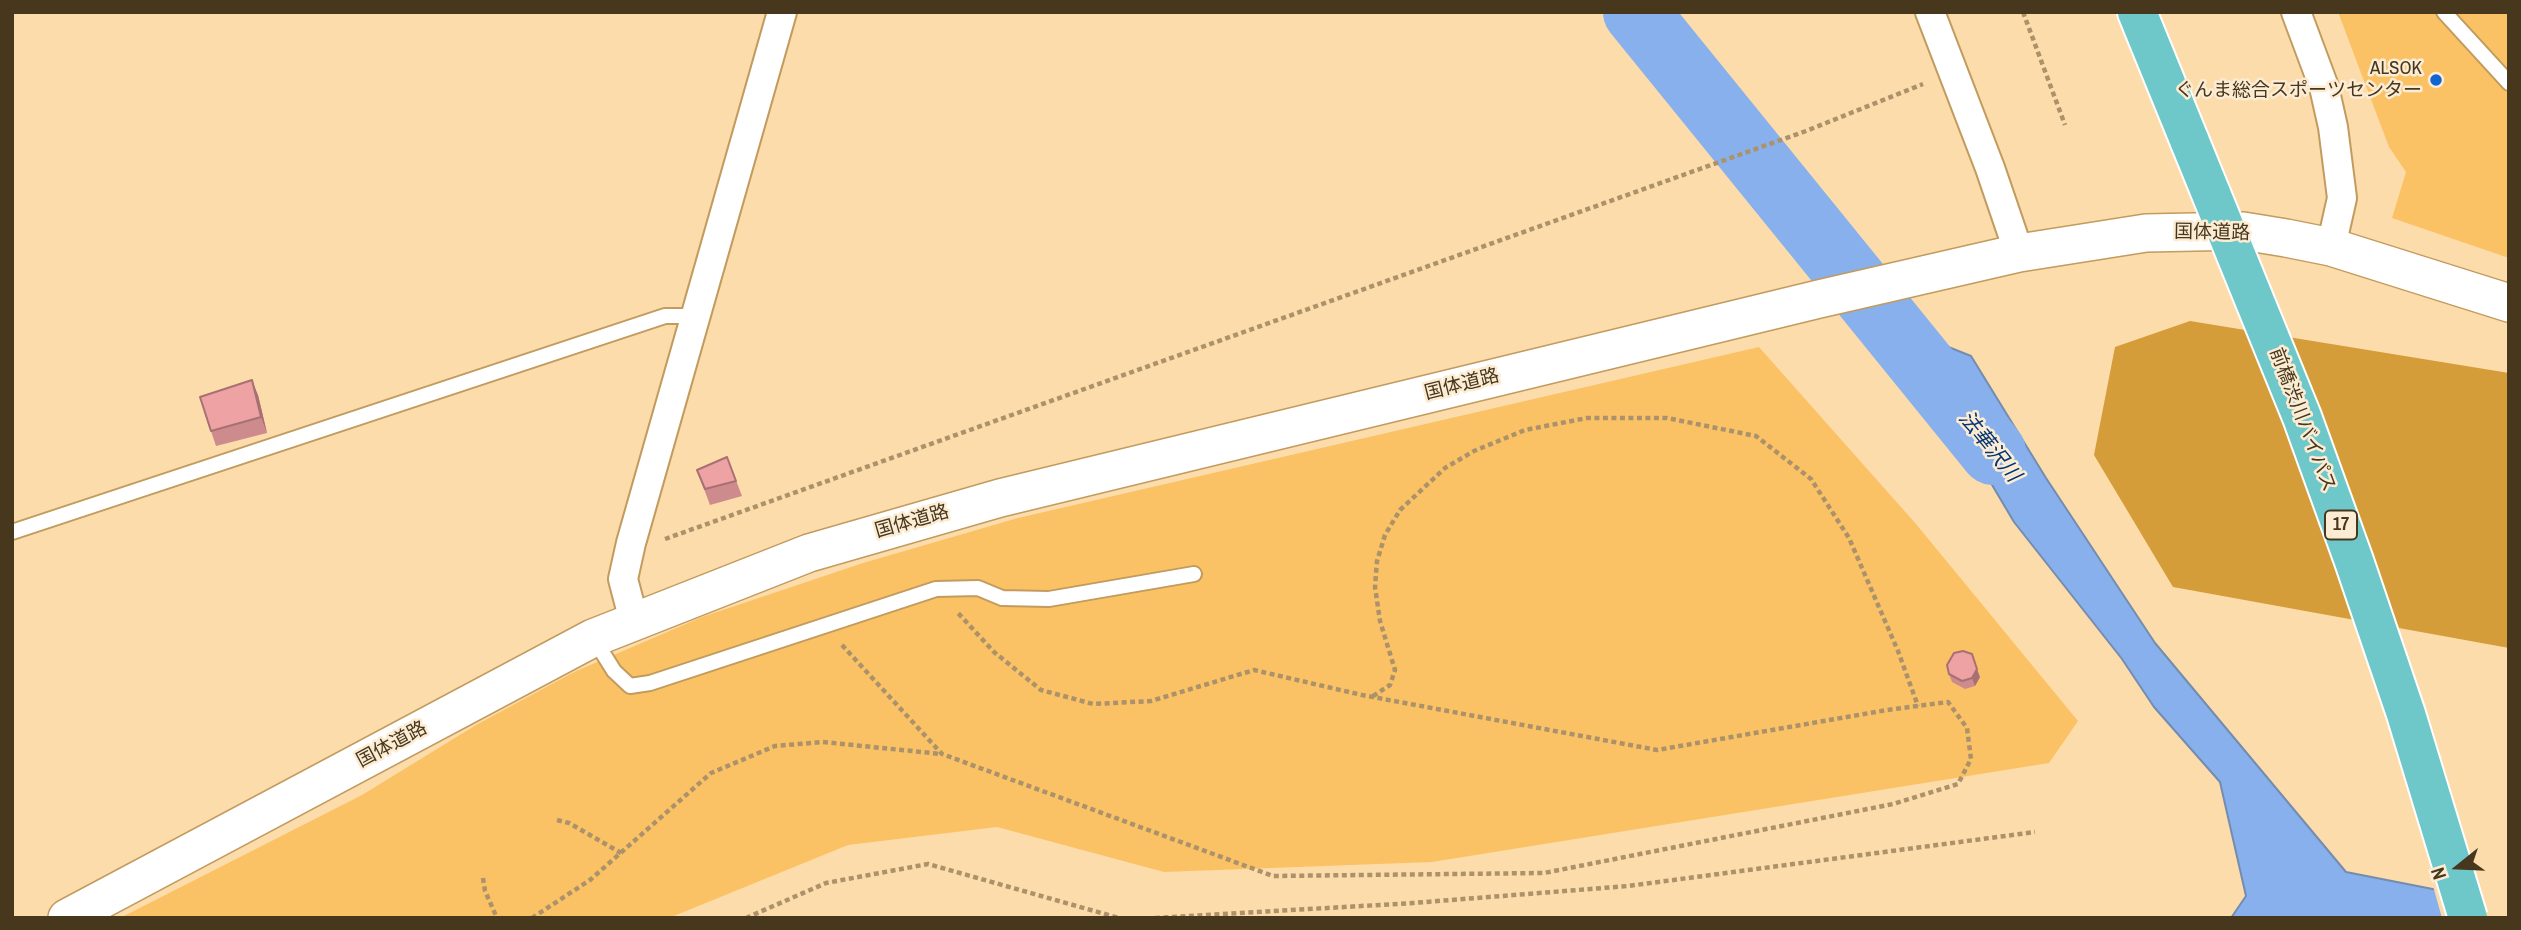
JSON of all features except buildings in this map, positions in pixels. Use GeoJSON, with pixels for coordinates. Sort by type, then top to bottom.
{"type":"FeatureCollection","features":[{"type":"Feature","properties":{"kind":"highway","name":"前橋渋川バイパス"},"geometry":{"type":"LineString","coordinates":[[2137,12],[2302,418],[2406,714],[2468,918]]}},
{"type":"Feature","properties":{"kind":"street"},"geometry":{"type":"LineString","coordinates":[[634,621],[623,579],[631,543],[782,12]]}},
{"type":"Feature","properties":{"kind":"street"},"geometry":{"type":"LineString","coordinates":[[1930,12],[2019,253]]}},
{"type":"Feature","properties":{"kind":"street"},"geometry":{"type":"LineString","coordinates":[[2296,12],[2324,87],[2333,127],[2342,198],[2331,247]]}},
{"type":"Feature","properties":{"kind":"street","name":"国体道路"},"geometry":{"type":"LineString","coordinates":[[67,918],[593,638],[809,553],[898,525],[1819,299],[2019,253],[2146,233],[2243,231],[2331,247],[2509,303]]}},
{"type":"Feature","properties":{"kind":"lane"},"geometry":{"type":"LineString","coordinates":[[2444,12],[2509,83]]}},
{"type":"Feature","properties":{"kind":"lane"},"geometry":{"type":"LineString","coordinates":[[12,532],[665,316],[694,316]]}},
{"type":"Feature","properties":{"kind":"lane"},"geometry":{"type":"LineString","coordinates":[[593,638],[614,670],[629,686],[650,683],[936,589],[978,588],[1002,598],[1049,599],[1194,575]]}},
{"type":"Feature","properties":{"kind":"path"},"geometry":{"type":"LineString","coordinates":[[2023,12],[2065,125]]}},
{"type":"Feature","properties":{"kind":"path"},"geometry":{"type":"LineString","coordinates":[[631,543],[652,544],[1787,138],[1953,71]]}},
{"type":"Feature","properties":{"kind":"path"},"geometry":{"type":"LineString","coordinates":[[1373,696],[1390,685],[1395,670],[1380,621],[1375,587],[1377,561],[1385,535],[1399,510],[1445,468],[1474,451],[1525,430],[1587,418],[1667,418],[1756,436],[1811,479],[1850,538],[1918,706]]}},
{"type":"Feature","properties":{"kind":"path"},"geometry":{"type":"LineString","coordinates":[[532,918],[590,880],[711,773],[775,746],[823,742],[942,754],[1273,876],[1544,873],[1893,804],[1958,784],[1971,759],[1967,728],[1948,702],[1657,750],[1373,696],[1254,670],[1151,701],[1093,704],[1041,690],[994,652],[936,589]]}},
{"type":"Feature","properties":{"kind":"path"},"geometry":{"type":"LineString","coordinates":[[826,625],[859,666],[942,754]]}},
{"type":"Feature","properties":{"kind":"path"},"geometry":{"type":"LineString","coordinates":[[557,820],[569,823],[621,853]]}},
{"type":"Feature","properties":{"kind":"path"},"geometry":{"type":"LineString","coordinates":[[1156,918],[1413,904],[1628,886],[2035,832]]}},
{"type":"Feature","properties":{"kind":"path"},"geometry":{"type":"LineString","coordinates":[[746,918],[826,883],[928,864],[1119,918]]}},
{"type":"Feature","properties":{"kind":"path"},"geometry":{"type":"LineString","coordinates":[[483,878],[485,891],[497,918]]}},
{"type":"Feature","properties":{"kind":"shaded area","name":"ALSOK ぐんま総合スポーツセンター"},"geometry":{"type":"Polygon","coordinates":[[[2338,12],[2509,12],[2509,258],[2392,218],[2406,172],[2389,147],[2338,12]]]}},
{"type":"Feature","properties":{"kind":"shaded area"},"geometry":{"type":"Polygon","coordinates":[[[2190,321],[2509,373],[2509,648],[2173,587],[2094,455],[2115,347],[2190,321]]]}},
{"type":"Feature","properties":{"kind":"shaded area"},"geometry":{"type":"Polygon","coordinates":[[[1759,347],[1916,524],[2078,721],[2049,763],[1432,862],[1164,872],[997,827],[848,845],[669,918],[120,918],[362,795],[476,725],[574,672],[702,617],[863,563],[1018,518],[1759,347]]]}},
{"type":"Feature","properties":{"kind":"water"},"geometry":{"type":"Polygon","coordinates":[[[1936,342],[1971,356],[2046,478],[2155,643],[2346,872],[2509,904],[2509,918],[2231,918],[2246,896],[2220,782],[2154,707],[2122,659],[2014,522],[1934,387],[1936,342]]]}},
{"type":"Feature","properties":{"kind":"pier"},"geometry":{"type":"Polygon","coordinates":[[[2433,886],[2509,901],[2509,918],[2442,918],[2433,886]]]}},
{"type":"Feature","properties":{"kind":"waterway","name":"法華沢川"},"geometry":{"type":"LineString","coordinates":[[1636,12],[1993,452]]}},
{"type":"Feature","properties":{"kind":"place","name":"ALSOK ぐんま総合スポーツセンター"},"geometry":{"type":"Point","coordinates":[2436,80]}}]}
